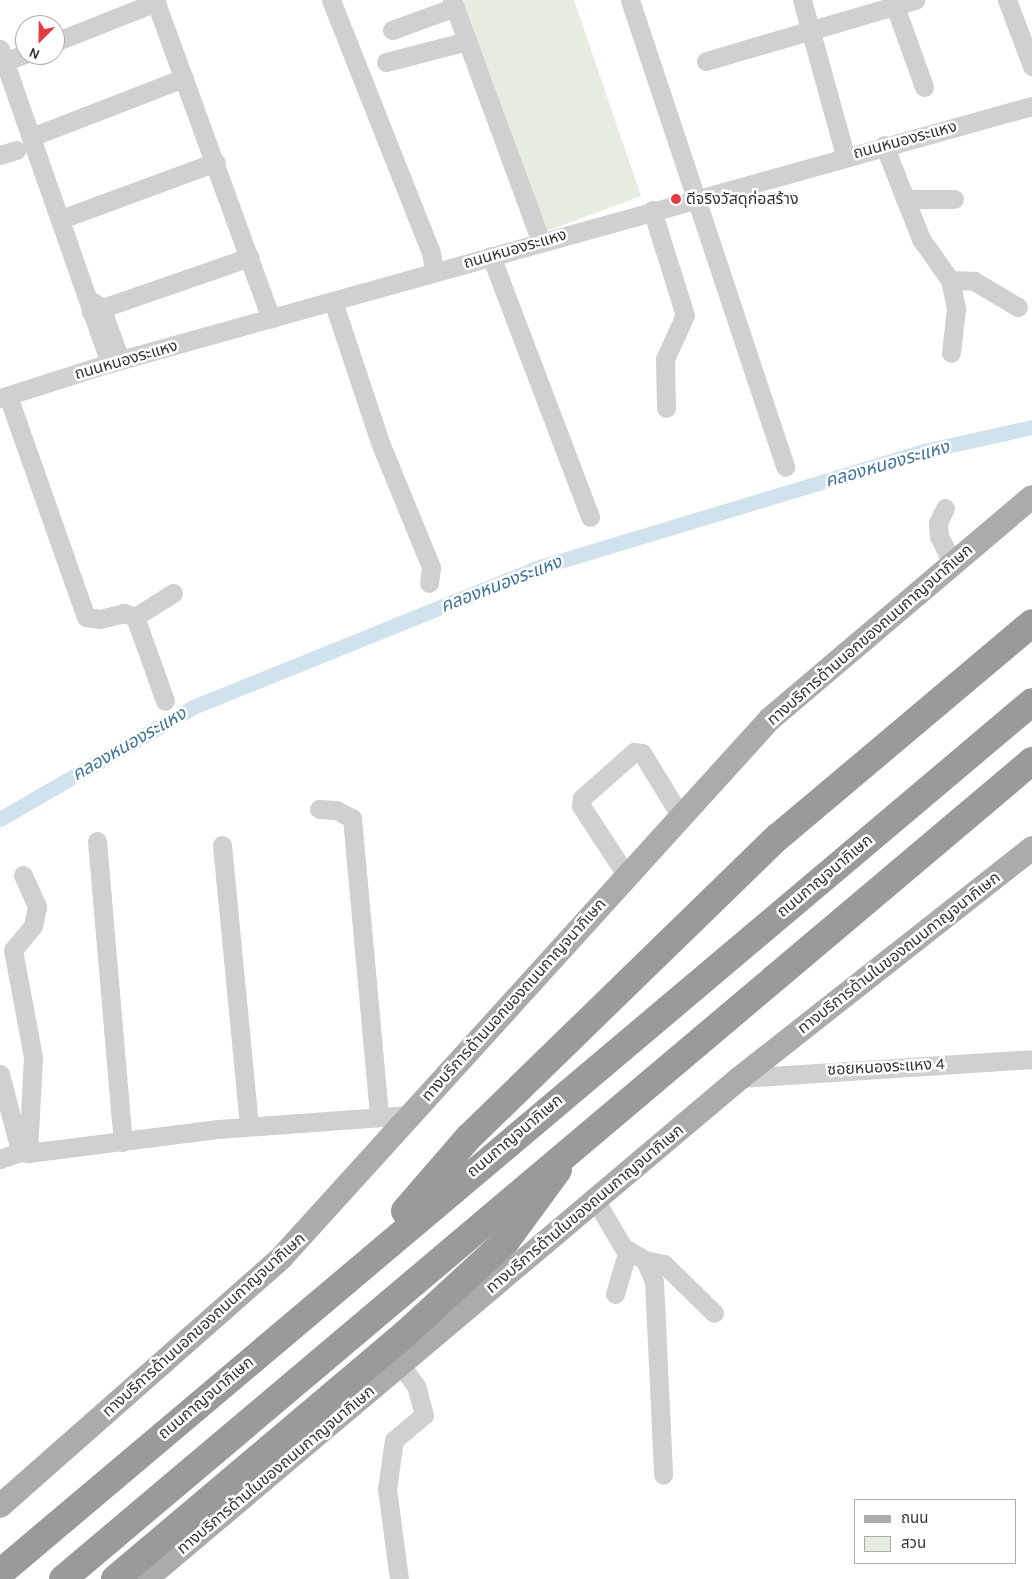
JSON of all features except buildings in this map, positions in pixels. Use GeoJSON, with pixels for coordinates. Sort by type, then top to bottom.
{"type":"FeatureCollection","features":[{"type":"Feature","properties":{"kind":"highway"},"geometry":{"type":"LineString","coordinates":[[350,1274],[468,1138],[778,837],[1032,623]]}},
{"type":"Feature","properties":{"kind":"highway","name":"ถนนกาญจนาภิเษก"},"geometry":{"type":"LineString","coordinates":[[0,1573],[350,1274],[1032,702]]}},
{"type":"Feature","properties":{"kind":"highway"},"geometry":{"type":"LineString","coordinates":[[63,1579],[571,1148],[1032,762]]}},
{"type":"Feature","properties":{"kind":"highway"},"geometry":{"type":"LineString","coordinates":[[115,1578],[405,1334],[506,1242],[542,1197],[571,1148]]}},
{"type":"Feature","properties":{"kind":"main road","name":"ทางบริการด้านนอกของถนนกาญจนาภิเษก"},"geometry":{"type":"LineString","coordinates":[[0,1506],[282,1257],[627,876],[799,692],[1032,497]]}},
{"type":"Feature","properties":{"kind":"main road","name":"ทางบริการด้านในของถนนกาญจนาภิเษก"},"geometry":{"type":"LineString","coordinates":[[146,1579],[740,1078],[1032,848]]}},
{"type":"Feature","properties":{"kind":"street"},"geometry":{"type":"LineString","coordinates":[[331,0],[431,252],[434,272]]}},
{"type":"Feature","properties":{"kind":"street"},"geometry":{"type":"LineString","coordinates":[[630,0],[694,198],[785,467]]}},
{"type":"Feature","properties":{"kind":"street"},"geometry":{"type":"LineString","coordinates":[[802,0],[845,155]]}},
{"type":"Feature","properties":{"kind":"street"},"geometry":{"type":"LineString","coordinates":[[706,61],[915,0]]}},
{"type":"Feature","properties":{"kind":"street"},"geometry":{"type":"LineString","coordinates":[[1007,0],[1032,66]]}},
{"type":"Feature","properties":{"kind":"street"},"geometry":{"type":"LineString","coordinates":[[65,38],[155,1],[216,162],[271,319]]}},
{"type":"Feature","properties":{"kind":"street"},"geometry":{"type":"LineString","coordinates":[[392,30],[453,4],[541,242]]}},
{"type":"Feature","properties":{"kind":"street"},"geometry":{"type":"LineString","coordinates":[[895,6],[924,87]]}},
{"type":"Feature","properties":{"kind":"street"},"geometry":{"type":"LineString","coordinates":[[386,62],[467,40]]}},
{"type":"Feature","properties":{"kind":"street"},"geometry":{"type":"LineString","coordinates":[[15,54],[2,55],[115,361]]}},
{"type":"Feature","properties":{"kind":"street"},"geometry":{"type":"LineString","coordinates":[[31,137],[184,78]]}},
{"type":"Feature","properties":{"kind":"street","name":"ถนนหนองระแหง"},"geometry":{"type":"LineString","coordinates":[[4,397],[115,361],[271,319],[845,155],[1032,106]]}},
{"type":"Feature","properties":{"kind":"street"},"geometry":{"type":"LineString","coordinates":[[884,145],[921,239],[950,280],[956,308],[951,353]]}},
{"type":"Feature","properties":{"kind":"street"},"geometry":{"type":"LineString","coordinates":[[61,219],[216,162]]}},
{"type":"Feature","properties":{"kind":"street"},"geometry":{"type":"LineString","coordinates":[[905,199],[954,199]]}},
{"type":"Feature","properties":{"kind":"street"},"geometry":{"type":"LineString","coordinates":[[652,210],[686,315],[665,359],[666,408]]}},
{"type":"Feature","properties":{"kind":"street"},"geometry":{"type":"LineString","coordinates":[[491,256],[590,516]]}},
{"type":"Feature","properties":{"kind":"street"},"geometry":{"type":"LineString","coordinates":[[94,307],[250,257]]}},
{"type":"Feature","properties":{"kind":"street"},"geometry":{"type":"LineString","coordinates":[[950,280],[974,281],[1018,307]]}},
{"type":"Feature","properties":{"kind":"street"},"geometry":{"type":"LineString","coordinates":[[333,301],[381,445],[431,567],[429,583]]}},
{"type":"Feature","properties":{"kind":"street"},"geometry":{"type":"LineString","coordinates":[[4,397],[86,617],[100,619],[124,613],[135,617]]}},
{"type":"Feature","properties":{"kind":"street"},"geometry":{"type":"LineString","coordinates":[[945,508],[938,523],[940,536],[952,565]]}},
{"type":"Feature","properties":{"kind":"street"},"geometry":{"type":"LineString","coordinates":[[135,617],[173,593]]}},
{"type":"Feature","properties":{"kind":"street"},"geometry":{"type":"LineString","coordinates":[[135,617],[164,701]]}},
{"type":"Feature","properties":{"kind":"street"},"geometry":{"type":"LineString","coordinates":[[627,876],[581,806],[582,798],[634,752],[642,752],[681,817]]}},
{"type":"Feature","properties":{"kind":"street"},"geometry":{"type":"LineString","coordinates":[[319,809],[346,813],[353,826],[379,1116]]}},
{"type":"Feature","properties":{"kind":"street"},"geometry":{"type":"LineString","coordinates":[[97,841],[123,1142]]}},
{"type":"Feature","properties":{"kind":"street"},"geometry":{"type":"LineString","coordinates":[[222,845],[249,1126]]}},
{"type":"Feature","properties":{"kind":"street"},"geometry":{"type":"LineString","coordinates":[[23,875],[37,907],[33,926],[13,950],[33,1057],[25,1152]]}},
{"type":"Feature","properties":{"kind":"street","name":"ซอยหนองระแหง 4"},"geometry":{"type":"LineString","coordinates":[[740,1078],[1032,1059]]}},
{"type":"Feature","properties":{"kind":"street"},"geometry":{"type":"LineString","coordinates":[[0,1074],[25,1152]]}},
{"type":"Feature","properties":{"kind":"street"},"geometry":{"type":"LineString","coordinates":[[0,1159],[25,1152],[249,1126],[409,1115]]}},
{"type":"Feature","properties":{"kind":"street"},"geometry":{"type":"LineString","coordinates":[[596,1201],[627,1253],[645,1260],[664,1264],[714,1313]]}},
{"type":"Feature","properties":{"kind":"street"},"geometry":{"type":"LineString","coordinates":[[615,1294],[627,1253]]}},
{"type":"Feature","properties":{"kind":"street"},"geometry":{"type":"LineString","coordinates":[[645,1260],[654,1281],[663,1474]]}},
{"type":"Feature","properties":{"kind":"street"},"geometry":{"type":"LineString","coordinates":[[398,1579],[387,1489],[394,1440],[424,1414],[416,1386],[401,1365]]}},
{"type":"Feature","properties":{"kind":"green space"},"geometry":{"type":"Polygon","coordinates":[[[457,0],[574,0],[641,196],[547,231],[457,0]]]}},
{"type":"Feature","properties":{"kind":"waterway","name":"คลองหนองระแหง"},"geometry":{"type":"LineString","coordinates":[[0,819],[193,707],[540,567],[924,451],[1032,427]]}},
{"type":"Feature","properties":{"kind":"place","name":"ดีจริงวัสดุก่อสร้าง"},"geometry":{"type":"Point","coordinates":[676,199]}}]}
